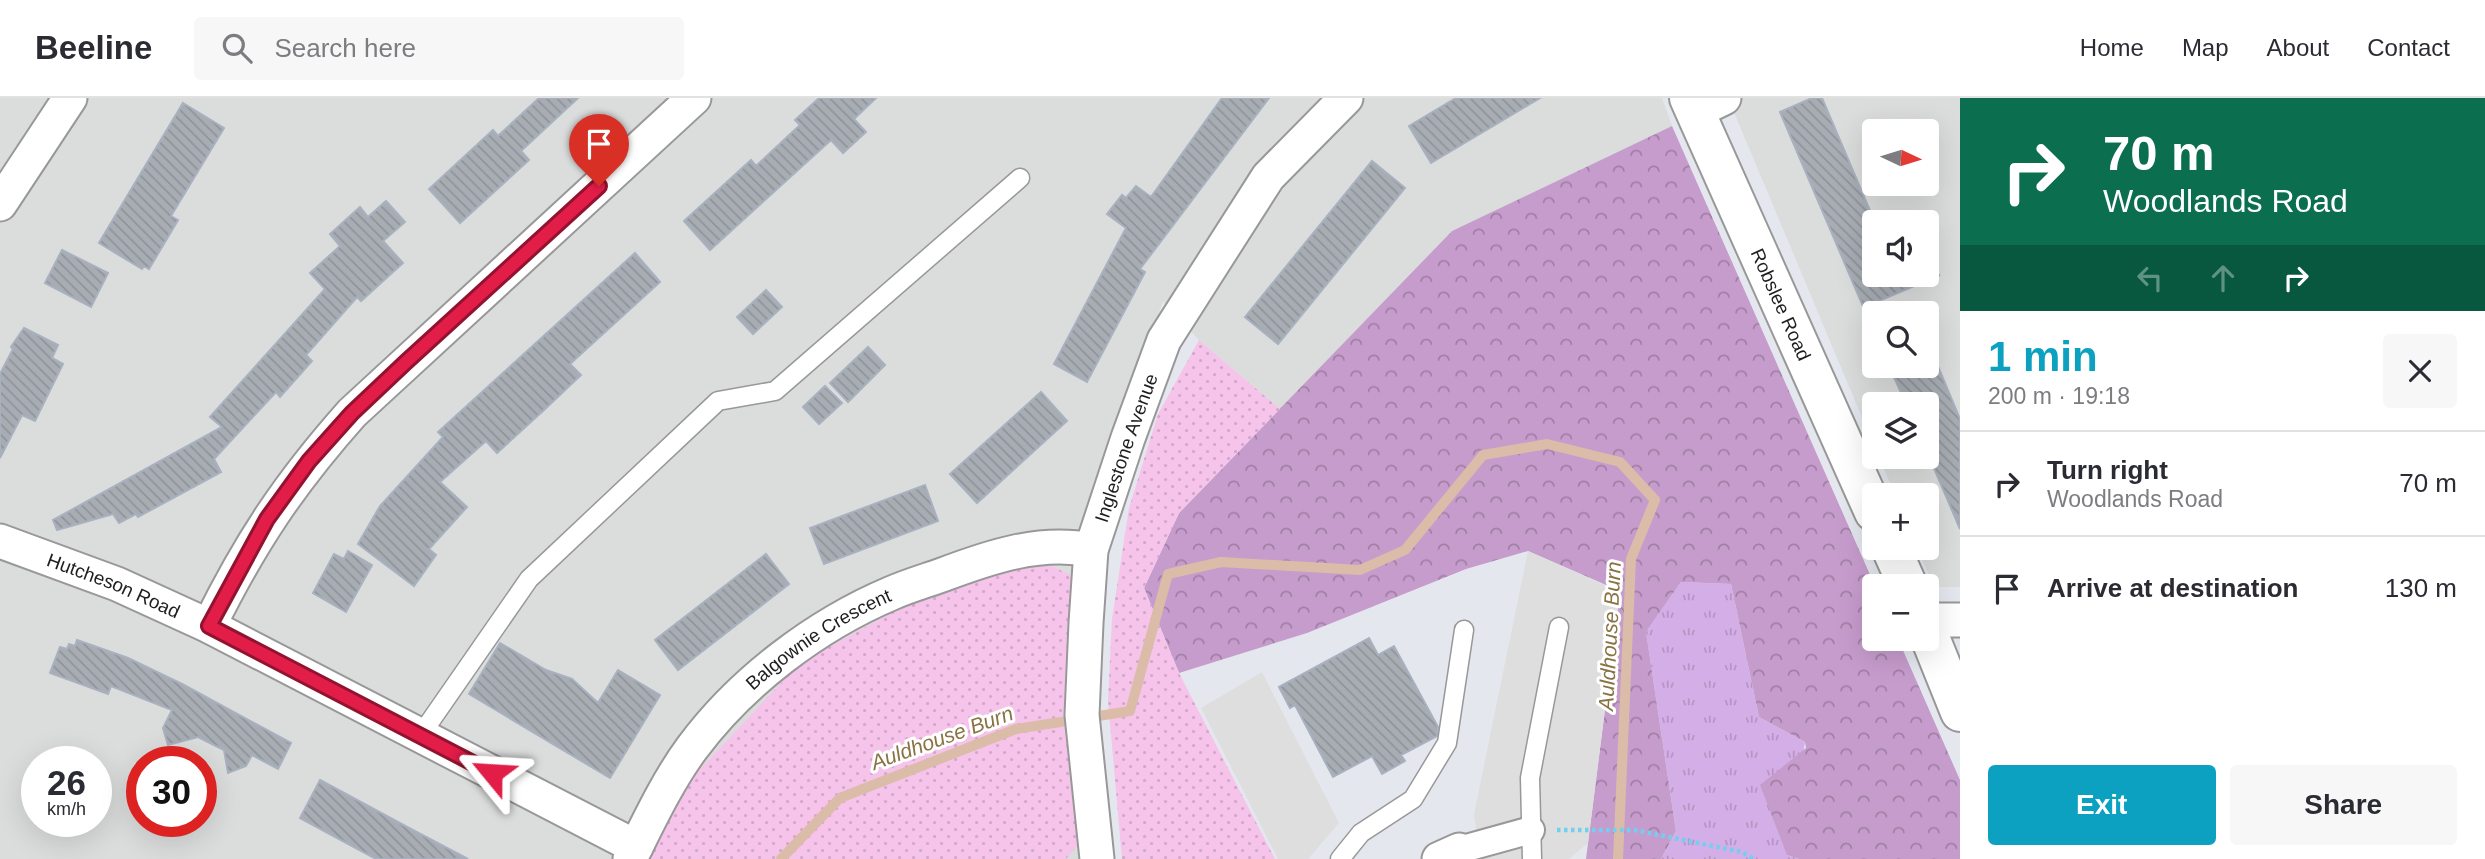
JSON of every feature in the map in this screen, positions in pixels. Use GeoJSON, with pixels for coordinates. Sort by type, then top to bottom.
{"type":"FeatureCollection","features":[{"type":"Feature","properties":{"kind":"street"},"geometry":{"type":"LineString","coordinates":[[0,204],[70,98]]}},
{"type":"Feature","properties":{"kind":"street"},"geometry":{"type":"LineString","coordinates":[[209,626],[267,519],[309,461],[352,413],[694,98]]}},
{"type":"Feature","properties":{"kind":"street","name":"Inglestone Avenue"},"geometry":{"type":"LineString","coordinates":[[1097,859],[1082,715],[1091,550],[1164,340],[1268,177],[1346,98]]}},
{"type":"Feature","properties":{"kind":"street","name":"Robslee Road"},"geometry":{"type":"LineString","coordinates":[[1703,103],[1862,483]]}},
{"type":"Feature","properties":{"kind":"street","name":"Hutcheson Road"},"geometry":{"type":"LineString","coordinates":[[0,541],[117,584],[209,626],[420,736],[633,853]]}},
{"type":"Feature","properties":{"kind":"street","name":"Balgownie Crescent"},"geometry":{"type":"LineString","coordinates":[[633,853],[692,748],[752,683],[790,653],[891,593],[992,556],[1044,547],[1071,546],[1091,550]]}},
{"type":"Feature","properties":{"kind":"street"},"geometry":{"type":"LineString","coordinates":[[1939,620],[1960,620]]}},
{"type":"Feature","properties":{"kind":"street"},"geometry":{"type":"LineString","coordinates":[[1935,651],[1960,712]]}},
{"type":"Feature","properties":{"kind":"street"},"geometry":{"type":"LineString","coordinates":[[1449,855],[1531,830]]}},
{"type":"Feature","properties":{"kind":"lane"},"geometry":{"type":"LineString","coordinates":[[420,736],[529,579],[718,401],[775,391],[1020,178]]}},
{"type":"Feature","properties":{"kind":"lane"},"geometry":{"type":"LineString","coordinates":[[1532,859],[1530,778],[1559,627]]}},
{"type":"Feature","properties":{"kind":"lane"},"geometry":{"type":"LineString","coordinates":[[1340,859],[1361,834],[1413,799],[1447,743],[1464,630]]}},
{"type":"Feature","properties":{"kind":"path"},"geometry":{"type":"LineString","coordinates":[[1531,830],[1634,830],[1742,852],[1755,859]]}},
{"type":"Feature","properties":{"kind":"shaded area"},"geometry":{"type":"Polygon","coordinates":[[[0,98],[1662,98],[1672,126],[1452,231],[1280,409],[1199,340],[1163,301],[1083,531],[1074,577],[1065,701],[1085,859],[0,859],[0,98]]]}},
{"type":"Feature","properties":{"kind":"shaded area"},"geometry":{"type":"Polygon","coordinates":[[[1728,98],[1960,98],[1960,587],[1939,587],[1939,574],[1928,574],[1922,560],[1939,560],[1939,483],[1890,483],[1884,469],[1939,469],[1939,392],[1862,392],[1862,417],[1728,98]]]}},
{"type":"Feature","properties":{"kind":"shaded area"},"geometry":{"type":"Polygon","coordinates":[[[1199,340],[1280,409],[1179,513],[1144,588],[1179,673],[1275,859],[1122,859],[1108,701],[1112,619],[1129,508],[1158,414],[1199,340]]]}},
{"type":"Feature","properties":{"kind":"shaded area"},"geometry":{"type":"Polygon","coordinates":[[[1528,551],[1620,592],[1588,843],[1569,859],[1480,859],[1474,814],[1528,551]]]}},
{"type":"Feature","properties":{"kind":"shaded area"},"geometry":{"type":"Polygon","coordinates":[[[1042,561],[1074,577],[1065,701],[1082,840],[1066,859],[645,859],[686,784],[800,663],[933,590],[1042,561]]]}},
{"type":"Feature","properties":{"kind":"shaded area"},"geometry":{"type":"Polygon","coordinates":[[[1262,672],[1339,823],[1308,859],[1278,859],[1201,708],[1262,672]]]}},
{"type":"Feature","properties":{"kind":"green space"},"geometry":{"type":"Polygon","coordinates":[[[1672,126],[1870,574],[1862,574],[1862,651],[1903,651],[1960,780],[1960,859],[1799,859],[1787,855],[1760,785],[1806,748],[1805,742],[1759,717],[1731,584],[1681,582],[1646,632],[1676,831],[1661,859],[1586,859],[1620,591],[1528,551],[1466,569],[1307,633],[1179,673],[1144,588],[1179,513],[1452,231],[1672,126]]]}},
{"type":"Feature","properties":{"kind":"green space"},"geometry":{"type":"Polygon","coordinates":[[[1681,582],[1731,584],[1759,717],[1805,742],[1787,855],[1799,859],[1661,859],[1676,831],[1646,632],[1681,582]]]}},
{"type":"Feature","properties":{"kind":"building"},"geometry":{"type":"Polygon","coordinates":[[[539,98],[578,98],[521,151],[529,160],[460,223],[429,189],[493,130],[498,136],[539,98]]]}},
{"type":"Feature","properties":{"kind":"building"},"geometry":{"type":"Polygon","coordinates":[[[819,98],[876,98],[854,119],[866,132],[843,153],[831,140],[710,250],[684,221],[751,160],[756,166],[800,125],[795,120],[819,98]]]}},
{"type":"Feature","properties":{"kind":"building"},"geometry":{"type":"Polygon","coordinates":[[[1222,98],[1269,98],[1140,269],[1145,272],[1087,382],[1054,364],[1126,228],[1107,214],[1122,195],[1126,198],[1136,186],[1151,197],[1222,98]]]}},
{"type":"Feature","properties":{"kind":"building"},"geometry":{"type":"Polygon","coordinates":[[[1456,98],[1540,98],[1431,163],[1409,126],[1456,98]]]}},
{"type":"Feature","properties":{"kind":"building"},"geometry":{"type":"Polygon","coordinates":[[[1812,98],[1822,98],[1870,210],[1862,210],[1862,287],[1912,287],[1879,301],[1862,301],[1862,304],[1780,112],[1812,98]]]}},
{"type":"Feature","properties":{"kind":"building"},"geometry":{"type":"Polygon","coordinates":[[[183,103],[224,128],[171,216],[178,220],[149,269],[144,266],[142,269],[99,243],[183,103]]]}},
{"type":"Feature","properties":{"kind":"building"},"geometry":{"type":"Polygon","coordinates":[[[1372,161],[1405,188],[1278,344],[1245,317],[1372,161]]]}},
{"type":"Feature","properties":{"kind":"building"},"geometry":{"type":"Polygon","coordinates":[[[386,201],[405,222],[383,241],[403,263],[361,301],[357,297],[306,355],[312,361],[280,397],[276,392],[214,459],[221,472],[138,517],[136,514],[119,523],[113,514],[57,530],[53,520],[222,427],[210,417],[325,289],[310,273],[340,246],[330,234],[360,207],[368,217],[386,201]]]}},
{"type":"Feature","properties":{"kind":"building"},"geometry":{"type":"Polygon","coordinates":[[[62,250],[108,273],[91,307],[45,283],[62,250]]]}},
{"type":"Feature","properties":{"kind":"building"},"geometry":{"type":"Polygon","coordinates":[[[635,253],[660,282],[570,364],[581,375],[497,453],[486,441],[440,482],[467,507],[429,549],[436,555],[414,586],[358,544],[380,506],[443,437],[438,432],[635,253]]]}},
{"type":"Feature","properties":{"kind":"building"},"geometry":{"type":"Polygon","coordinates":[[[766,290],[782,307],[753,334],[737,317],[766,290]]]}},
{"type":"Feature","properties":{"kind":"building"},"geometry":{"type":"Polygon","coordinates":[[[24,328],[58,345],[52,358],[63,364],[35,421],[22,415],[0,458],[0,374],[13,349],[11,347],[24,328]]]}},
{"type":"Feature","properties":{"kind":"building"},"geometry":{"type":"Polygon","coordinates":[[[868,347],[885,365],[848,402],[830,383],[868,347]]]}},
{"type":"Feature","properties":{"kind":"building"},"geometry":{"type":"Polygon","coordinates":[[[1939,369],[1960,419],[1960,529],[1934,469],[1939,469],[1939,392],[1901,392],[1894,378],[1939,378],[1939,369]]]}},
{"type":"Feature","properties":{"kind":"building"},"geometry":{"type":"Polygon","coordinates":[[[825,386],[842,403],[819,424],[803,407],[825,386]]]}},
{"type":"Feature","properties":{"kind":"building"},"geometry":{"type":"Polygon","coordinates":[[[1041,392],[1067,421],[977,503],[950,474],[1041,392]]]}},
{"type":"Feature","properties":{"kind":"building"},"geometry":{"type":"Polygon","coordinates":[[[925,485],[938,521],[824,564],[810,528],[925,485]]]}},
{"type":"Feature","properties":{"kind":"building"},"geometry":{"type":"Polygon","coordinates":[[[348,551],[372,565],[346,612],[313,593],[334,554],[344,559],[348,551]]]}},
{"type":"Feature","properties":{"kind":"building"},"geometry":{"type":"Polygon","coordinates":[[[766,554],[789,584],[678,670],[655,640],[766,554]]]}},
{"type":"Feature","properties":{"kind":"building"},"geometry":{"type":"Polygon","coordinates":[[[1369,638],[1378,655],[1394,646],[1438,727],[1437,736],[1401,755],[1405,761],[1382,774],[1372,756],[1333,777],[1295,705],[1290,708],[1279,687],[1369,638]]]}},
{"type":"Feature","properties":{"kind":"building"},"geometry":{"type":"Polygon","coordinates":[[[77,640],[128,658],[291,743],[278,769],[252,755],[246,766],[228,773],[224,750],[198,737],[168,745],[163,728],[172,710],[111,686],[108,694],[50,673],[60,647],[67,649],[69,644],[75,646],[77,640]]]}},
{"type":"Feature","properties":{"kind":"building"},"geometry":{"type":"Polygon","coordinates":[[[500,643],[546,670],[572,679],[598,703],[618,670],[660,695],[610,778],[469,694],[500,643]]]}},
{"type":"Feature","properties":{"kind":"building"},"geometry":{"type":"Polygon","coordinates":[[[320,780],[468,859],[376,859],[300,818],[320,780]]]}},
{"type":"Feature","properties":{"kind":"waterway","name":"Auldhouse Burn"},"geometry":{"type":"LineString","coordinates":[[781,859],[840,798],[1016,729],[1130,711],[1168,574],[1221,562],[1360,570],[1405,550],[1483,455],[1547,444],[1620,462],[1655,500],[1631,559],[1618,859]]}},
{"type":"Feature","properties":{"kind":"route"},"geometry":{"type":"LineString","coordinates":[[492,773],[209,626],[236,570],[267,519],[309,461],[352,413],[599,186]]}}]}
